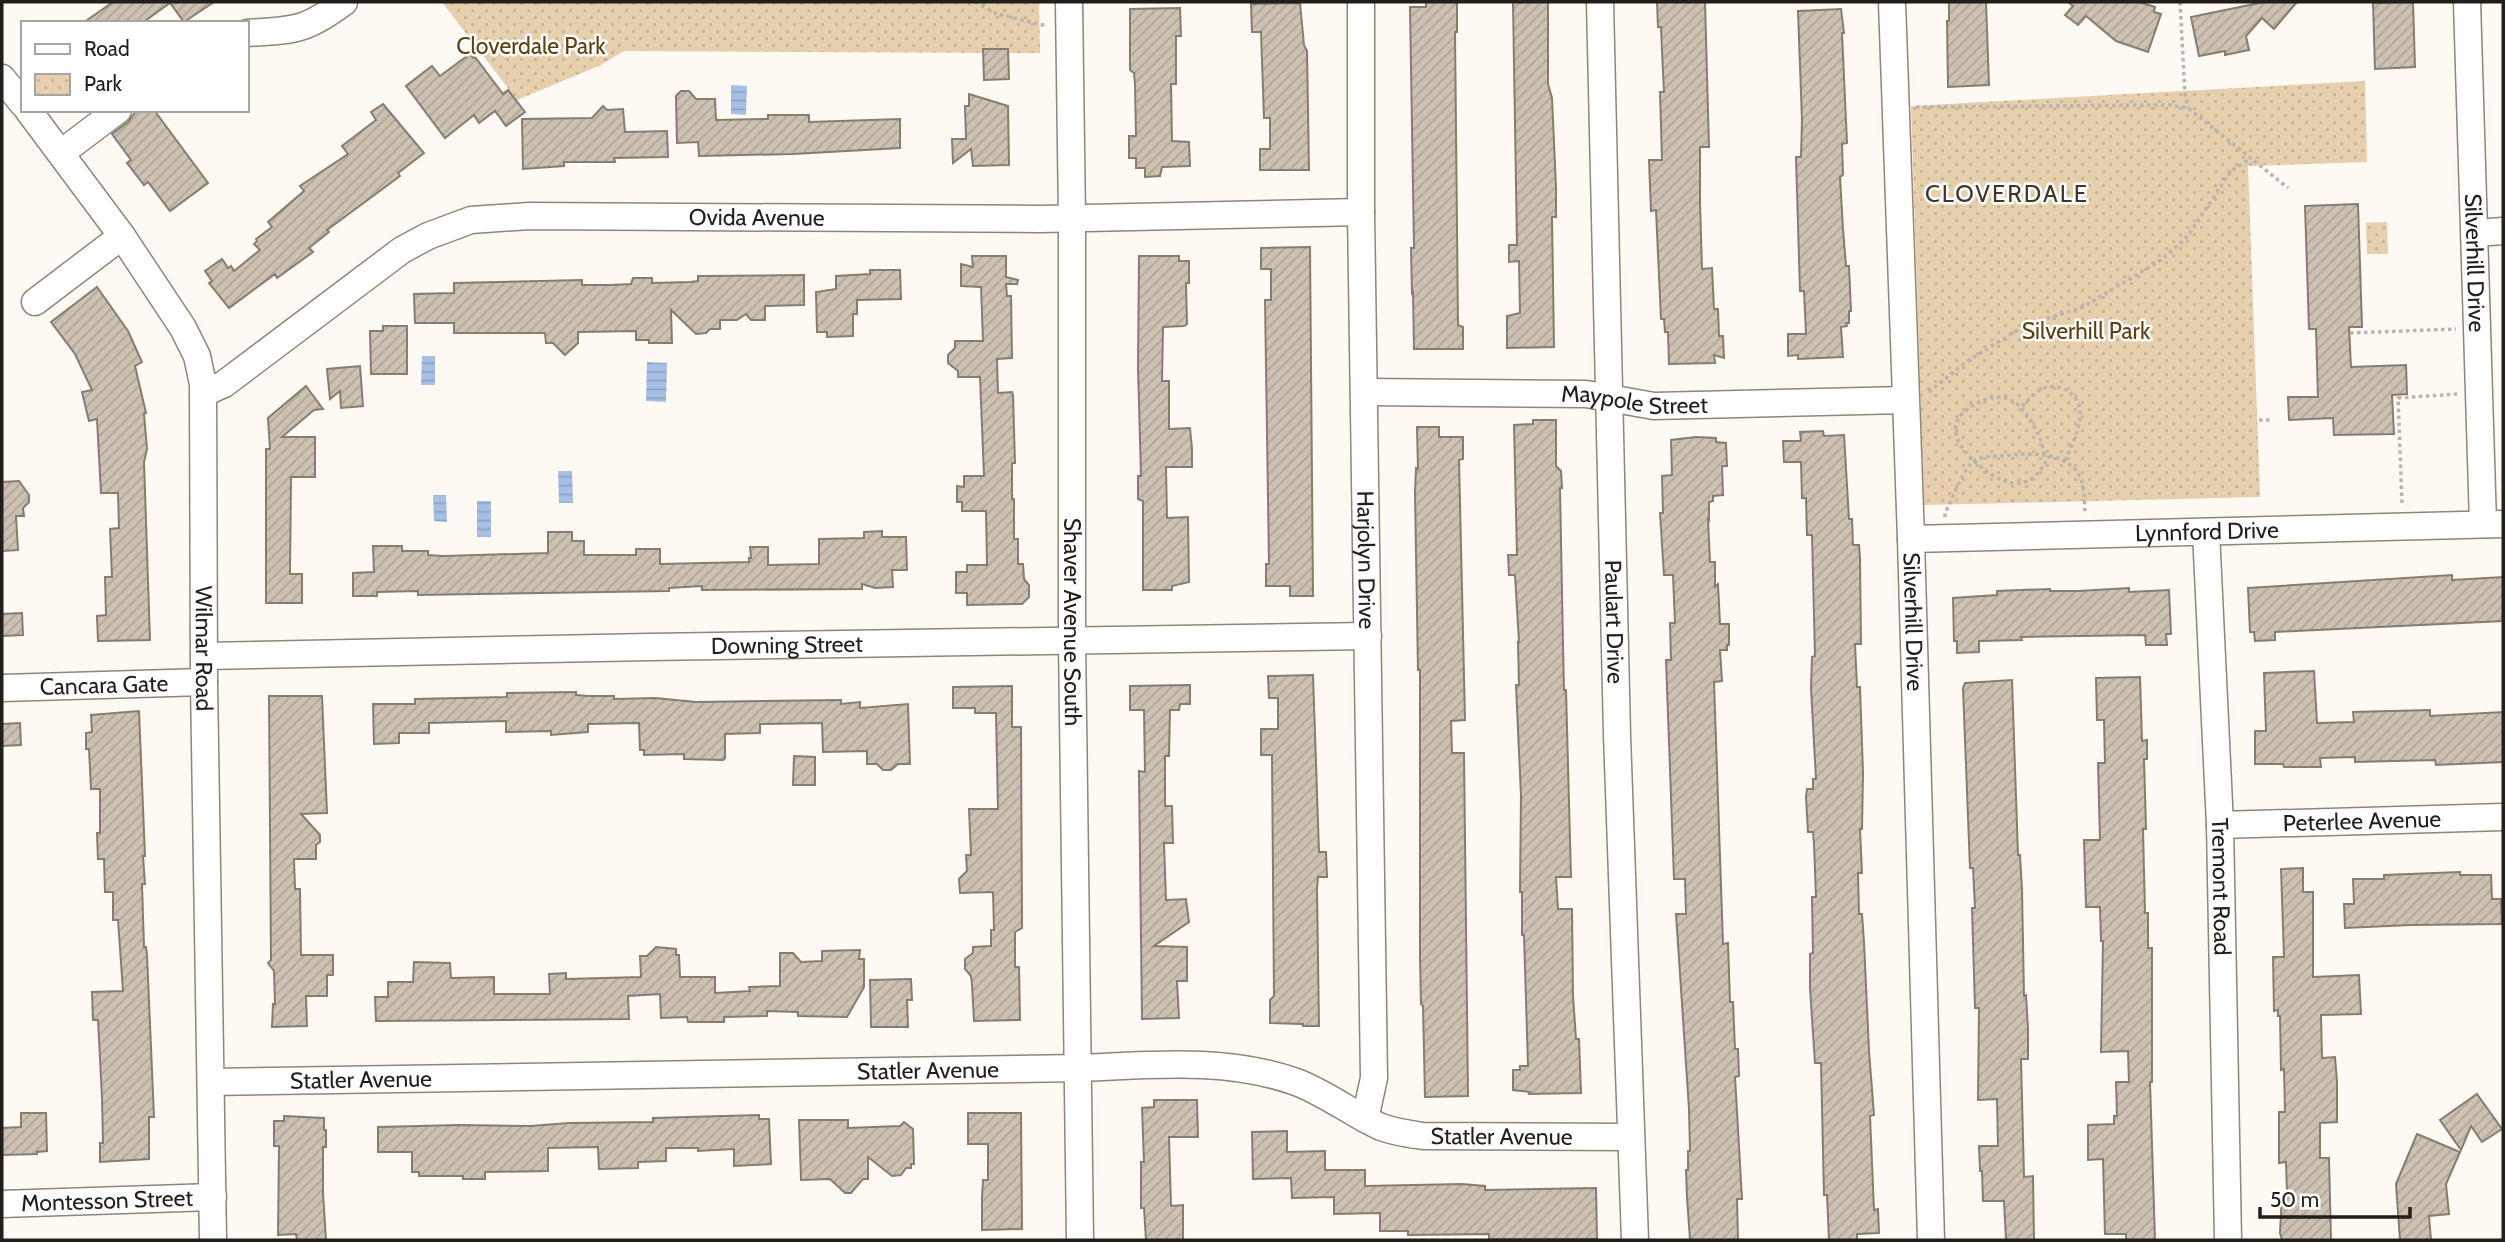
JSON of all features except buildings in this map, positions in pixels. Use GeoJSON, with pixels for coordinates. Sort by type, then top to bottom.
{"type":"FeatureCollection","features":[{"type":"Feature","properties":{"kind":"street"},"geometry":{"type":"LineString","coordinates":[[248,33],[298,29],[319,20],[344,2]]}},
{"type":"Feature","properties":{"kind":"street","name":"Shaver Avenue South"},"geometry":{"type":"LineString","coordinates":[[1069,2],[1080,1240]]}},
{"type":"Feature","properties":{"kind":"street","name":"Harjolyn Drive"},"geometry":{"type":"LineString","coordinates":[[1360,2],[1374,1078],[1365,1119]]}},
{"type":"Feature","properties":{"kind":"street","name":"Paulart Drive"},"geometry":{"type":"LineString","coordinates":[[1600,2],[1617,734],[1634,1240]]}},
{"type":"Feature","properties":{"kind":"street","name":"Silverhill Drive"},"geometry":{"type":"LineString","coordinates":[[1892,2],[1931,1240]]}},
{"type":"Feature","properties":{"kind":"street","name":"Silverhill Drive"},"geometry":{"type":"LineString","coordinates":[[2467,2],[2480,392],[2493,524]]}},
{"type":"Feature","properties":{"kind":"street"},"geometry":{"type":"LineString","coordinates":[[2,78],[21,102]]}},
{"type":"Feature","properties":{"kind":"street","name":"Wilmar Road"},"geometry":{"type":"LineString","coordinates":[[30,112],[122,236],[194,347],[200,365],[204,393],[204,682],[213,1240]]}},
{"type":"Feature","properties":{"kind":"street"},"geometry":{"type":"LineString","coordinates":[[61,153],[115,112]]}},
{"type":"Feature","properties":{"kind":"street","name":"Ovida Avenue"},"geometry":{"type":"LineString","coordinates":[[204,393],[224,384],[402,250],[437,232],[471,220],[529,216],[1072,219],[1361,212]]}},
{"type":"Feature","properties":{"kind":"street"},"geometry":{"type":"LineString","coordinates":[[2475,233],[2503,231]]}},
{"type":"Feature","properties":{"kind":"street"},"geometry":{"type":"LineString","coordinates":[[35,302],[122,236]]}},
{"type":"Feature","properties":{"kind":"street","name":"Maypole Street"},"geometry":{"type":"LineString","coordinates":[[1364,392],[1586,394],[1654,405],[1905,404]]}},
{"type":"Feature","properties":{"kind":"street","name":"Lynnford Drive"},"geometry":{"type":"LineString","coordinates":[[1911,539],[2493,524]]}},
{"type":"Feature","properties":{"kind":"street","name":"Tremont Road"},"geometry":{"type":"LineString","coordinates":[[2206,532],[2220,825],[2228,1240]]}},
{"type":"Feature","properties":{"kind":"street","name":"Downing Street"},"geometry":{"type":"LineString","coordinates":[[204,656],[1368,636]]}},
{"type":"Feature","properties":{"kind":"street","name":"Cancara Gate"},"geometry":{"type":"LineString","coordinates":[[2,688],[204,682]]}},
{"type":"Feature","properties":{"kind":"street","name":"Peterlee Avenue"},"geometry":{"type":"LineString","coordinates":[[2220,825],[2503,817]]}},
{"type":"Feature","properties":{"kind":"street","name":"Statler Avenue"},"geometry":{"type":"LineString","coordinates":[[212,1082],[1186,1064],[1233,1066],[1260,1071],[1297,1083],[1384,1128],[1423,1136],[1630,1137]]}},
{"type":"Feature","properties":{"kind":"street","name":"Montesson Street"},"geometry":{"type":"LineString","coordinates":[[2,1204],[213,1197]]}},
{"type":"Feature","properties":{"kind":"path"},"geometry":{"type":"LineString","coordinates":[[975,2],[997,14],[1046,26]]}},
{"type":"Feature","properties":{"kind":"path"},"geometry":{"type":"LineString","coordinates":[[2180,2],[2188,108]]}},
{"type":"Feature","properties":{"kind":"path"},"geometry":{"type":"LineString","coordinates":[[1895,105],[2170,105],[2188,108],[2288,188]]}},
{"type":"Feature","properties":{"kind":"path"},"geometry":{"type":"LineString","coordinates":[[1905,404],[2026,325],[2083,307],[2161,260],[2188,236],[2231,171],[2251,158]]}},
{"type":"Feature","properties":{"kind":"path"},"geometry":{"type":"LineString","coordinates":[[2350,333],[2478,329]]}},
{"type":"Feature","properties":{"kind":"path"},"geometry":{"type":"LineString","coordinates":[[2022,406],[2035,394],[2050,387],[2062,388],[2076,398],[2079,421],[2064,462]]}},
{"type":"Feature","properties":{"kind":"path"},"geometry":{"type":"LineString","coordinates":[[2402,494],[2398,398],[2480,392]]}},
{"type":"Feature","properties":{"kind":"path"},"geometry":{"type":"LineString","coordinates":[[1991,398],[2017,402],[2043,443],[2046,455],[2041,471],[2028,481],[2016,484],[2001,481],[1962,451],[1956,436],[1958,421],[1968,409],[1991,398]]}},
{"type":"Feature","properties":{"kind":"path"},"geometry":{"type":"LineString","coordinates":[[2259,420],[2270,420]]}},
{"type":"Feature","properties":{"kind":"path"},"geometry":{"type":"LineString","coordinates":[[1945,516],[1973,461],[1989,456],[2046,455],[2064,462],[2079,475],[2085,512]]}},
{"type":"Feature","properties":{"kind":"green space","name":"Cloverdale Park"},"geometry":{"type":"Polygon","coordinates":[[[442,2],[1039,2],[1040,53],[624,51],[601,65],[517,100],[442,2]]]}},
{"type":"Feature","properties":{"kind":"green space","name":"Silverhill Park"},"geometry":{"type":"Polygon","coordinates":[[[2365,81],[2367,162],[2248,166],[2260,497],[1924,505],[1911,106],[2365,81]]]}},
{"type":"Feature","properties":{"kind":"green space"},"geometry":{"type":"Polygon","coordinates":[[[2387,222],[2388,254],[2367,254],[2366,223],[2387,222]]]}},
{"type":"Feature","properties":{"kind":"water"},"geometry":{"type":"Polygon","coordinates":[[[731,85],[747,86],[746,115],[731,114],[731,85]]]}},
{"type":"Feature","properties":{"kind":"water"},"geometry":{"type":"Polygon","coordinates":[[[422,356],[435,356],[435,385],[421,385],[422,356]]]}},
{"type":"Feature","properties":{"kind":"water"},"geometry":{"type":"Polygon","coordinates":[[[647,362],[667,363],[666,402],[646,401],[647,362]]]}},
{"type":"Feature","properties":{"kind":"water"},"geometry":{"type":"Polygon","coordinates":[[[558,471],[572,471],[573,503],[559,503],[558,471]]]}},
{"type":"Feature","properties":{"kind":"water"},"geometry":{"type":"Polygon","coordinates":[[[433,495],[446,495],[447,522],[434,521],[433,495]]]}},
{"type":"Feature","properties":{"kind":"water"},"geometry":{"type":"Polygon","coordinates":[[[477,501],[491,501],[491,537],[477,537],[477,501]]]}},
{"type":"Feature","properties":{"kind":"district","name":"CLOVERDALE"},"geometry":{"type":"Point","coordinates":[2007,193]}}]}
